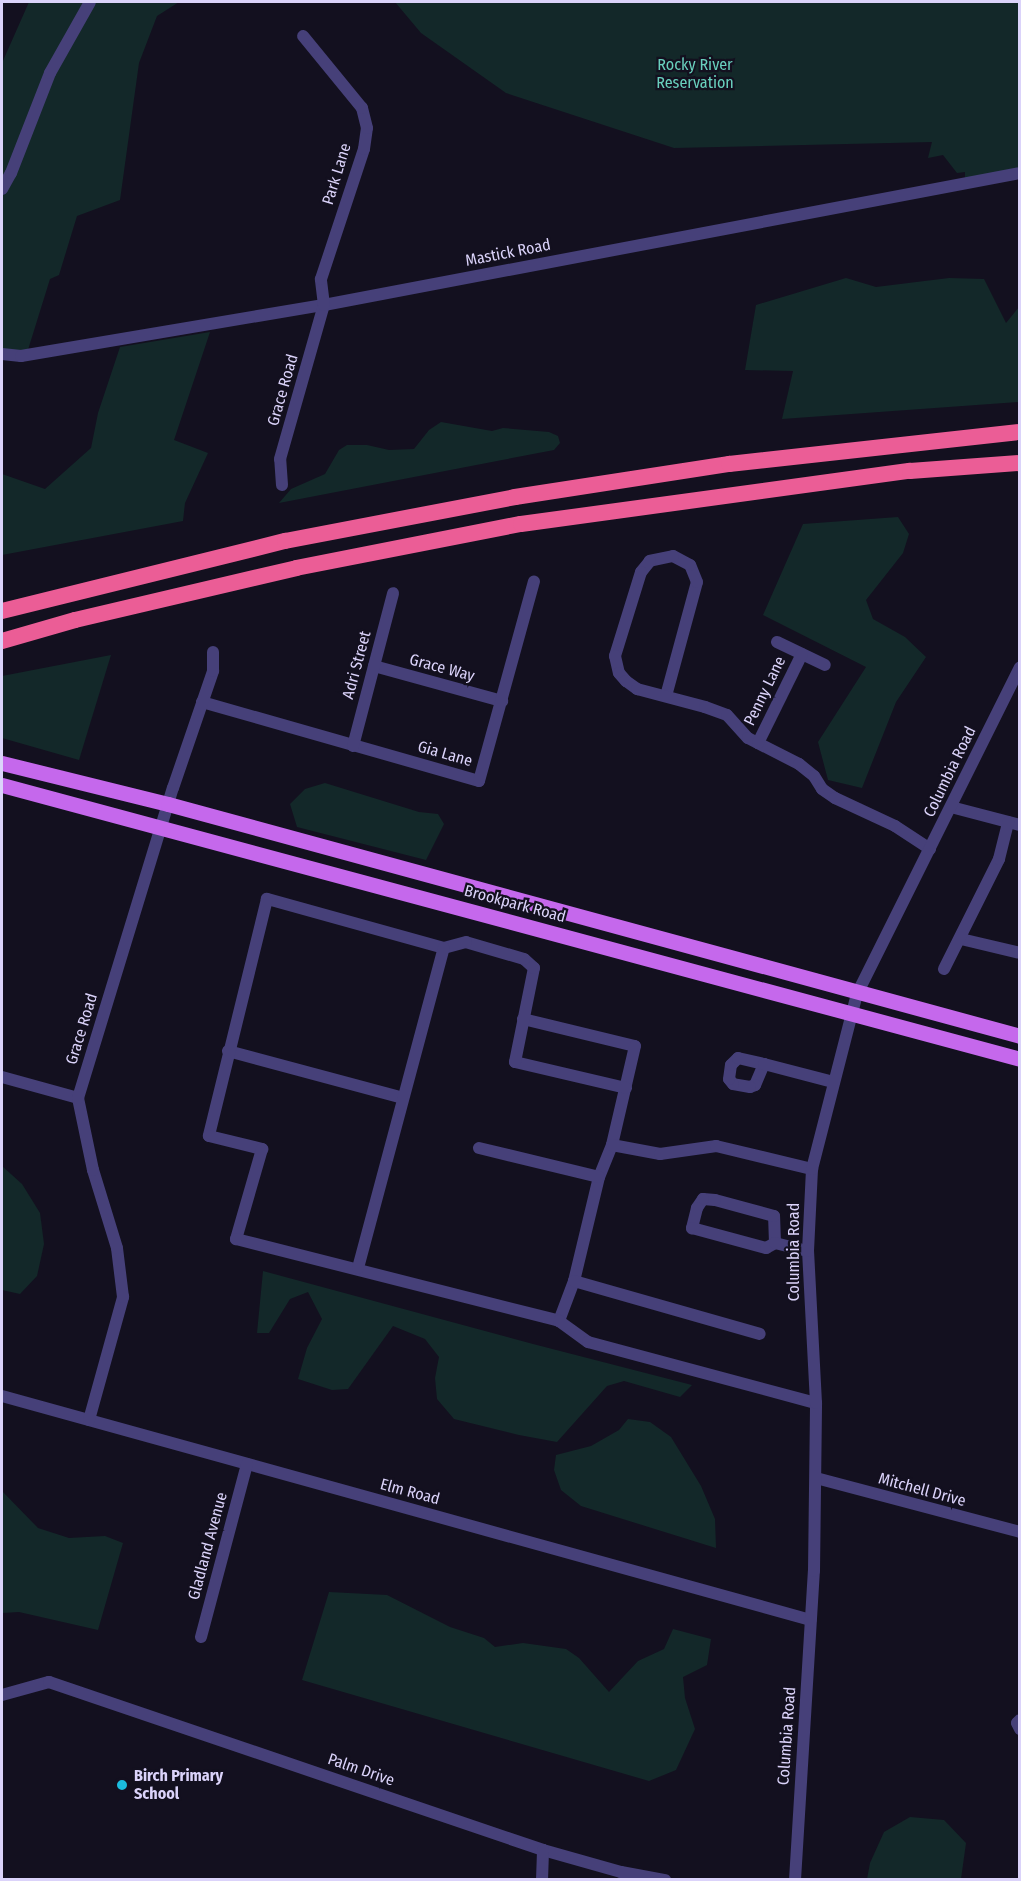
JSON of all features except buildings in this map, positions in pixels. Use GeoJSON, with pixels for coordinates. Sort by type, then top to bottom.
{"type":"FeatureCollection","features":[{"type":"Feature","properties":{"kind":"highway"},"geometry":{"type":"LineString","coordinates":[[2,611],[285,541],[515,497],[729,464],[1020,432]]}},
{"type":"Feature","properties":{"kind":"highway"},"geometry":{"type":"LineString","coordinates":[[2,640],[75,620],[296,568],[521,524],[910,471],[1020,463]]}},
{"type":"Feature","properties":{"kind":"main road","name":"Brookpark Road"},"geometry":{"type":"LineString","coordinates":[[2,763],[168,804],[856,994],[1020,1036]]}},
{"type":"Feature","properties":{"kind":"main road","name":"Brookpark Road"},"geometry":{"type":"LineString","coordinates":[[2,785],[1020,1059]]}},
{"type":"Feature","properties":{"kind":"street"},"geometry":{"type":"LineString","coordinates":[[2,189],[11,173],[50,73],[90,2]]}},
{"type":"Feature","properties":{"kind":"street","name":"Park Lane"},"geometry":{"type":"LineString","coordinates":[[303,36],[362,108],[367,128],[364,149],[321,279],[324,305]]}},
{"type":"Feature","properties":{"kind":"street","name":"Mastick Road"},"geometry":{"type":"LineString","coordinates":[[2,354],[21,356],[324,305],[1020,173]]}},
{"type":"Feature","properties":{"kind":"street","name":"Grace Road"},"geometry":{"type":"LineString","coordinates":[[282,485],[280,459],[324,305]]}},
{"type":"Feature","properties":{"kind":"street"},"geometry":{"type":"LineString","coordinates":[[666,696],[698,582],[690,565],[673,556],[650,561],[641,572],[615,656],[619,673],[637,689],[717,710],[758,743],[799,764],[814,776],[822,789],[835,798],[895,826],[930,849]]}},
{"type":"Feature","properties":{"kind":"street","name":"Gia Lane"},"geometry":{"type":"LineString","coordinates":[[202,702],[479,781],[534,581]]}},
{"type":"Feature","properties":{"kind":"street","name":"Adri Street"},"geometry":{"type":"LineString","coordinates":[[353,746],[393,593]]}},
{"type":"Feature","properties":{"kind":"street"},"geometry":{"type":"LineString","coordinates":[[777,642],[825,665]]}},
{"type":"Feature","properties":{"kind":"street","name":"Grace Road"},"geometry":{"type":"LineString","coordinates":[[89,1420],[123,1297],[117,1248],[93,1170],[78,1098],[168,804],[213,671],[213,652]]}},
{"type":"Feature","properties":{"kind":"street","name":"Penny Lane"},"geometry":{"type":"LineString","coordinates":[[758,743],[802,654]]}},
{"type":"Feature","properties":{"kind":"street","name":"Grace Way"},"geometry":{"type":"LineString","coordinates":[[374,666],[502,701]]}},
{"type":"Feature","properties":{"kind":"street","name":"Columbia Road"},"geometry":{"type":"LineString","coordinates":[[795,1880],[811,1620],[816,1478],[816,1403],[808,1251],[812,1169],[856,994],[1020,667]]}},
{"type":"Feature","properties":{"kind":"street"},"geometry":{"type":"LineString","coordinates":[[944,969],[961,939],[1014,824],[951,807]]}},
{"type":"Feature","properties":{"kind":"street"},"geometry":{"type":"LineString","coordinates":[[626,1088],[515,1062],[534,968],[524,959],[466,942],[444,948],[267,899],[209,1136],[262,1149],[236,1239],[559,1321],[588,1342],[816,1403]]}},
{"type":"Feature","properties":{"kind":"street"},"geometry":{"type":"LineString","coordinates":[[961,939],[1020,953]]}},
{"type":"Feature","properties":{"kind":"street"},"geometry":{"type":"LineString","coordinates":[[358,1269],[444,948]]}},
{"type":"Feature","properties":{"kind":"street"},"geometry":{"type":"LineString","coordinates":[[523,1018],[635,1047],[612,1145],[599,1177],[574,1281],[559,1321]]}},
{"type":"Feature","properties":{"kind":"street"},"geometry":{"type":"LineString","coordinates":[[228,1051],[403,1098]]}},
{"type":"Feature","properties":{"kind":"street"},"geometry":{"type":"LineString","coordinates":[[764,1064],[833,1082]]}},
{"type":"Feature","properties":{"kind":"street"},"geometry":{"type":"LineString","coordinates":[[2,1077],[78,1098]]}},
{"type":"Feature","properties":{"kind":"street"},"geometry":{"type":"LineString","coordinates":[[612,1145],[660,1155],[716,1146],[812,1169]]}},
{"type":"Feature","properties":{"kind":"street"},"geometry":{"type":"LineString","coordinates":[[479,1148],[599,1177]]}},
{"type":"Feature","properties":{"kind":"street"},"geometry":{"type":"LineString","coordinates":[[775,1243],[774,1216],[715,1200],[703,1199],[696,1208],[692,1228],[766,1248],[775,1243],[808,1251]]}},
{"type":"Feature","properties":{"kind":"street"},"geometry":{"type":"LineString","coordinates":[[574,1281],[760,1334]]}},
{"type":"Feature","properties":{"kind":"street","name":"Elm Road"},"geometry":{"type":"LineString","coordinates":[[2,1396],[811,1620]]}},
{"type":"Feature","properties":{"kind":"street","name":"Gladland Avenue"},"geometry":{"type":"LineString","coordinates":[[201,1637],[247,1464]]}},
{"type":"Feature","properties":{"kind":"street","name":"Mitchell Drive"},"geometry":{"type":"LineString","coordinates":[[816,1478],[1020,1532]]}},
{"type":"Feature","properties":{"kind":"street","name":"Palm Drive"},"geometry":{"type":"LineString","coordinates":[[2,1695],[49,1682],[543,1850],[621,1872],[665,1880]]}},
{"type":"Feature","properties":{"kind":"street"},"geometry":{"type":"LineString","coordinates":[[1020,1720],[1017,1723],[1020,1729]]}},
{"type":"Feature","properties":{"kind":"street"},"geometry":{"type":"LineString","coordinates":[[542,1880],[543,1850]]}},
{"type":"Feature","properties":{"kind":"green space"},"geometry":{"type":"Polygon","coordinates":[[[29,2],[179,2],[157,16],[139,63],[120,200],[77,216],[59,275],[50,279],[27,353],[2,351],[2,63],[29,2]]]}},
{"type":"Feature","properties":{"kind":"green space","name":"Rocky River Reservation"},"geometry":{"type":"Polygon","coordinates":[[[395,2],[1019,2],[1019,170],[965,180],[965,172],[957,173],[943,155],[928,158],[932,142],[674,148],[506,93],[421,33],[395,2]]]}},
{"type":"Feature","properties":{"kind":"green space"},"geometry":{"type":"Polygon","coordinates":[[[846,278],[876,287],[949,278],[984,279],[1006,323],[1019,307],[1019,402],[782,419],[793,371],[745,370],[756,305],[846,278]]]}},
{"type":"Feature","properties":{"kind":"green space"},"geometry":{"type":"Polygon","coordinates":[[[210,332],[174,440],[208,453],[185,503],[183,521],[2,555],[2,474],[45,489],[91,448],[98,413],[120,347],[210,332]]]}},
{"type":"Feature","properties":{"kind":"green space"},"geometry":{"type":"Polygon","coordinates":[[[441,422],[492,431],[503,428],[549,432],[558,436],[560,443],[554,450],[279,503],[291,489],[325,474],[339,450],[347,445],[367,445],[389,450],[414,449],[429,430],[441,422]]]}},
{"type":"Feature","properties":{"kind":"green space"},"geometry":{"type":"Polygon","coordinates":[[[898,517],[909,534],[903,553],[866,600],[873,619],[905,637],[926,657],[896,702],[862,788],[828,780],[818,742],[866,667],[763,615],[803,524],[898,517]]]}},
{"type":"Feature","properties":{"kind":"green space"},"geometry":{"type":"Polygon","coordinates":[[[111,655],[79,760],[2,738],[2,676],[111,655]]]}},
{"type":"Feature","properties":{"kind":"green space"},"geometry":{"type":"Polygon","coordinates":[[[325,783],[419,812],[438,814],[444,824],[426,860],[297,827],[290,804],[305,789],[325,783]]]}},
{"type":"Feature","properties":{"kind":"green space"},"geometry":{"type":"Polygon","coordinates":[[[2,1166],[22,1184],[40,1213],[44,1244],[37,1276],[20,1294],[2,1290],[2,1166]]]}},
{"type":"Feature","properties":{"kind":"green space"},"geometry":{"type":"Polygon","coordinates":[[[263,1271],[692,1385],[680,1397],[624,1381],[607,1386],[557,1442],[519,1435],[454,1419],[437,1399],[435,1378],[439,1357],[425,1339],[393,1326],[348,1389],[332,1390],[298,1379],[307,1348],[322,1319],[308,1292],[290,1299],[269,1333],[257,1333],[263,1271]]]}},
{"type":"Feature","properties":{"kind":"green space"},"geometry":{"type":"Polygon","coordinates":[[[628,1419],[650,1422],[671,1437],[701,1486],[715,1519],[716,1548],[581,1506],[561,1490],[554,1470],[556,1455],[591,1446],[619,1430],[628,1419]]]}},
{"type":"Feature","properties":{"kind":"green space"},"geometry":{"type":"Polygon","coordinates":[[[2,1491],[38,1528],[69,1538],[105,1536],[123,1543],[98,1630],[19,1612],[2,1613],[2,1491]]]}},
{"type":"Feature","properties":{"kind":"green space"},"geometry":{"type":"Polygon","coordinates":[[[329,1592],[387,1595],[450,1627],[484,1638],[495,1647],[523,1643],[566,1649],[579,1658],[609,1692],[638,1661],[664,1649],[673,1629],[711,1639],[707,1665],[683,1677],[685,1698],[695,1729],[676,1770],[649,1781],[302,1680],[329,1592]]]}},
{"type":"Feature","properties":{"kind":"green space"},"geometry":{"type":"Polygon","coordinates":[[[910,1817],[944,1820],[966,1843],[961,1879],[867,1879],[870,1863],[884,1832],[910,1817]]]}},
{"type":"Feature","properties":{"kind":"place","name":"Birch Primary School"},"geometry":{"type":"Point","coordinates":[122,1785]}}]}
